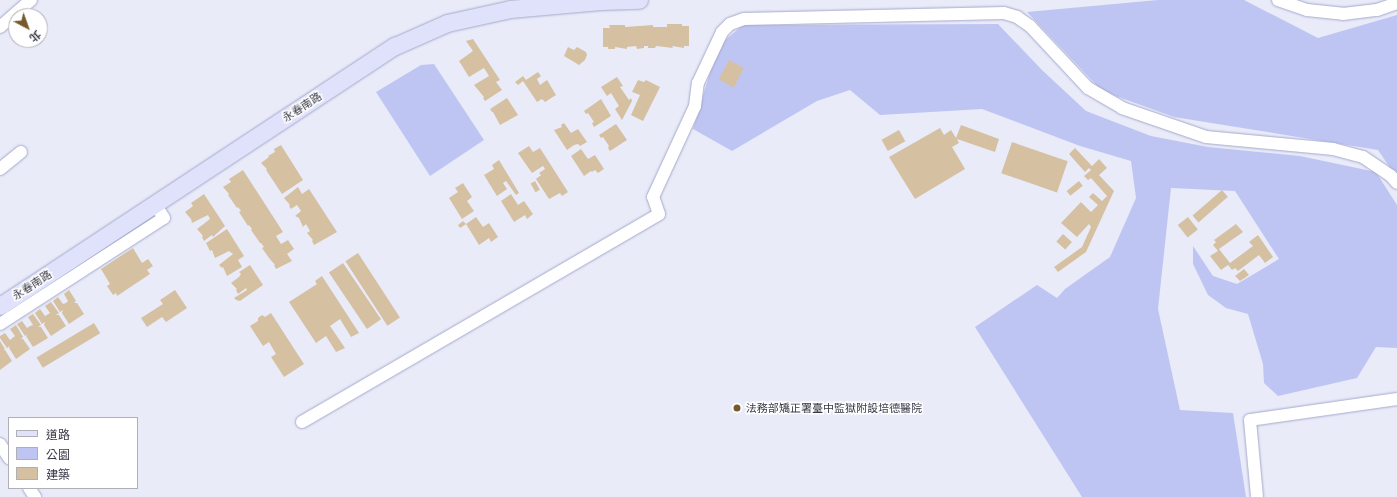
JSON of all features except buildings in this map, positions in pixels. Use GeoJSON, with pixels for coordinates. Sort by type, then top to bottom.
{"type":"FeatureCollection","features":[{"type":"Feature","properties":{"kind":"street"},"geometry":{"type":"LineString","coordinates":[[0,27],[32,0]]}},
{"type":"Feature","properties":{"kind":"street","name":"永春南路"},"geometry":{"type":"LineString","coordinates":[[0,306],[395,46],[447,23],[512,5],[639,0]]}},
{"type":"Feature","properties":{"kind":"street"},"geometry":{"type":"LineString","coordinates":[[1278,0],[1307,10],[1343,14],[1377,10],[1397,3]]}},
{"type":"Feature","properties":{"kind":"street"},"geometry":{"type":"LineString","coordinates":[[302,422],[659,214],[653,197],[694,106],[698,83],[722,32],[730,24],[744,19],[1004,13],[1017,17],[1030,26],[1088,88],[1122,108],[1206,137],[1334,149],[1363,157],[1391,176],[1397,184]]}},
{"type":"Feature","properties":{"kind":"street"},"geometry":{"type":"LineString","coordinates":[[0,169],[21,152]]}},
{"type":"Feature","properties":{"kind":"street"},"geometry":{"type":"LineString","coordinates":[[0,324],[164,218],[155,204]]}},
{"type":"Feature","properties":{"kind":"street"},"geometry":{"type":"LineString","coordinates":[[1256,497],[1250,420],[1397,399]]}},
{"type":"Feature","properties":{"kind":"street"},"geometry":{"type":"LineString","coordinates":[[0,444],[8,456]]}},
{"type":"Feature","properties":{"kind":"green space"},"geometry":{"type":"Polygon","coordinates":[[[1158,0],[1244,0],[1318,38],[1397,15],[1397,178],[1378,150],[1174,117],[1102,91],[1027,12],[1158,0]]]}},
{"type":"Feature","properties":{"kind":"green space"},"geometry":{"type":"Polygon","coordinates":[[[998,24],[1042,70],[1086,111],[1151,136],[1208,147],[1300,156],[1376,172],[1397,205],[1397,348],[1376,347],[1357,378],[1278,396],[1264,383],[1263,364],[1248,314],[1226,308],[1208,295],[1193,264],[1193,246],[1213,276],[1237,284],[1279,259],[1235,191],[1171,188],[1158,309],[1180,410],[1233,413],[1246,497],[1082,497],[975,327],[1037,285],[1057,298],[1065,289],[1110,257],[1136,198],[1131,161],[1080,146],[982,109],[880,115],[850,90],[817,101],[732,151],[693,129],[718,46],[743,25],[998,24]]]}},
{"type":"Feature","properties":{"kind":"green space"},"geometry":{"type":"Polygon","coordinates":[[[434,64],[484,140],[430,176],[376,92],[421,65],[434,64]]]}},
{"type":"Feature","properties":{"kind":"place","name":"法務部矯正署臺中監獄附設培德醫院"},"geometry":{"type":"Point","coordinates":[737,408]}}]}
